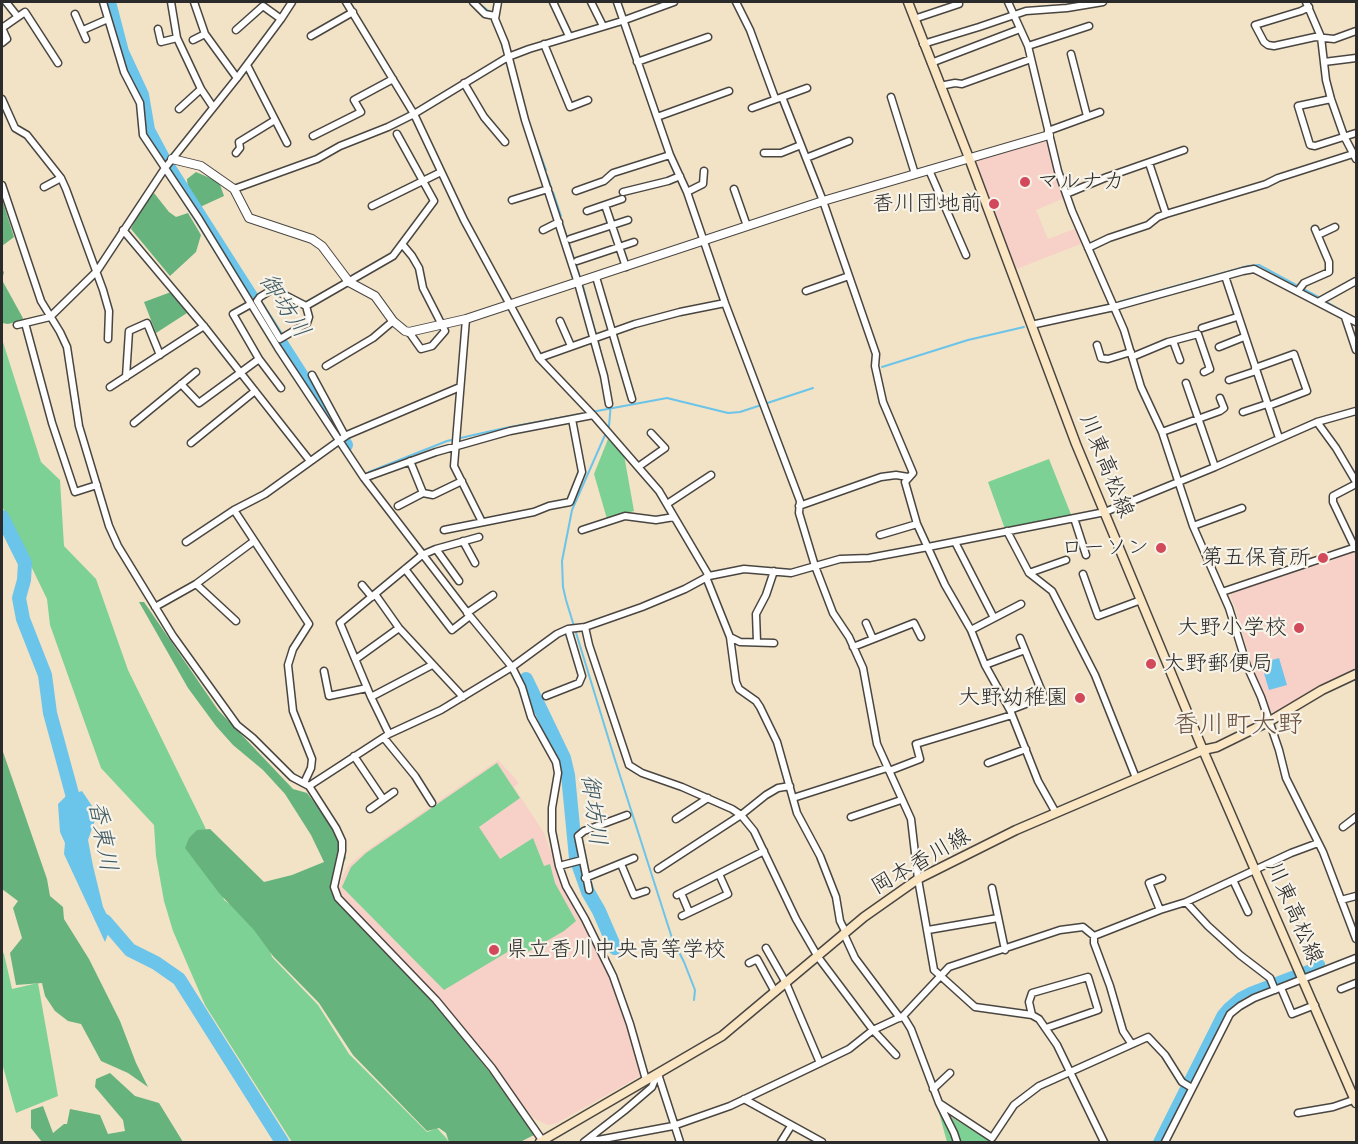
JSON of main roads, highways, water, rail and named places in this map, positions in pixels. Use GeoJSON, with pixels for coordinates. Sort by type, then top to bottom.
{"type":"FeatureCollection","features":[{"type":"Feature","properties":{"kind":"main road","name":"川東高松線"},"geometry":{"type":"LineString","coordinates":[[908,2],[1076,444],[1203,750],[1356,1100]]}},
{"type":"Feature","properties":{"kind":"main road","name":"岡本香川線"},"geometry":{"type":"LineString","coordinates":[[541,1141],[722,1036],[845,933],[889,898],[918,879],[1016,830],[1203,750],[1217,747],[1356,674]]}},
{"type":"Feature","properties":{"kind":"water"},"geometry":{"type":"Polygon","coordinates":[[[2,508],[22,552],[25,563],[2,528],[2,508]]]}},
{"type":"Feature","properties":{"kind":"water"},"geometry":{"type":"Polygon","coordinates":[[[1279,658],[1287,685],[1269,690],[1261,663],[1279,658]]]}},
{"type":"Feature","properties":{"kind":"water"},"geometry":{"type":"Polygon","coordinates":[[[82,791],[92,806],[95,820],[88,840],[93,866],[103,907],[116,933],[108,934],[105,942],[64,854],[65,843],[60,832],[58,804],[66,796],[82,791]]]}},
{"type":"Feature","properties":{"kind":"waterway","name":"御坊川"},"geometry":{"type":"LineString","coordinates":[[109,2],[122,52],[142,95],[148,130],[163,158]]}},
{"type":"Feature","properties":{"kind":"waterway"},"geometry":{"type":"LineString","coordinates":[[477,2],[490,12]]}},
{"type":"Feature","properties":{"kind":"waterway"},"geometry":{"type":"LineString","coordinates":[[528,121],[546,170]]}},
{"type":"Feature","properties":{"kind":"waterway","name":"御坊川"},"geometry":{"type":"LineString","coordinates":[[169,168],[346,445]]}},
{"type":"Feature","properties":{"kind":"waterway"},"geometry":{"type":"LineString","coordinates":[[547,175],[551,187]]}},
{"type":"Feature","properties":{"kind":"waterway"},"geometry":{"type":"LineString","coordinates":[[553,192],[561,216]]}},
{"type":"Feature","properties":{"kind":"waterway"},"geometry":{"type":"LineString","coordinates":[[562,222],[580,277]]}},
{"type":"Feature","properties":{"kind":"waterway"},"geometry":{"type":"LineString","coordinates":[[1119,302],[1248,266],[1259,265],[1320,298]]}},
{"type":"Feature","properties":{"kind":"waterway"},"geometry":{"type":"LineString","coordinates":[[583,286],[596,335]]}},
{"type":"Feature","properties":{"kind":"waterway"},"geometry":{"type":"LineString","coordinates":[[1325,301],[1356,319]]}},
{"type":"Feature","properties":{"kind":"waterway"},"geometry":{"type":"LineString","coordinates":[[882,367],[968,340],[1024,327]]}},
{"type":"Feature","properties":{"kind":"waterway"},"geometry":{"type":"LineString","coordinates":[[598,341],[602,359]]}},
{"type":"Feature","properties":{"kind":"waterway"},"geometry":{"type":"LineString","coordinates":[[369,472],[447,441],[505,428],[667,398],[728,413],[740,412],[813,388]]}},
{"type":"Feature","properties":{"kind":"waterway"},"geometry":{"type":"LineString","coordinates":[[611,403],[609,426],[572,510],[562,561],[563,587],[672,938],[695,990],[694,1000]]}},
{"type":"Feature","properties":{"kind":"waterway","name":"香東川"},"geometry":{"type":"LineString","coordinates":[[2,517],[25,563],[24,580],[19,598],[23,619],[45,675],[50,713],[77,812]]}},
{"type":"Feature","properties":{"kind":"waterway","name":"御坊川"},"geometry":{"type":"LineString","coordinates":[[526,679],[564,758],[568,775],[576,858],[588,892],[615,948]]}},
{"type":"Feature","properties":{"kind":"waterway","name":"香東川"},"geometry":{"type":"LineString","coordinates":[[105,921],[130,950],[156,963],[179,979],[282,1142]]}},
{"type":"Feature","properties":{"kind":"waterway"},"geometry":{"type":"LineString","coordinates":[[1157,1142],[1221,1014],[1227,1007],[1250,991],[1321,964]]}},
{"type":"Feature","properties":{"kind":"place","name":"マルナカ"},"geometry":{"type":"Point","coordinates":[1025,182]}},
{"type":"Feature","properties":{"kind":"place","name":"香川団地前"},"geometry":{"type":"Point","coordinates":[994,204]}},
{"type":"Feature","properties":{"kind":"place","name":"ローソン"},"geometry":{"type":"Point","coordinates":[1161,548]}},
{"type":"Feature","properties":{"kind":"place","name":"第五保育所"},"geometry":{"type":"Point","coordinates":[1323,558]}},
{"type":"Feature","properties":{"kind":"place","name":"大野小学校"},"geometry":{"type":"Point","coordinates":[1299,628]}},
{"type":"Feature","properties":{"kind":"place","name":"大野郵便局"},"geometry":{"type":"Point","coordinates":[1151,664]}},
{"type":"Feature","properties":{"kind":"place","name":"大野幼稚園"},"geometry":{"type":"Point","coordinates":[1080,698]}},
{"type":"Feature","properties":{"kind":"place","name":"県立香川中央高等学校"},"geometry":{"type":"Point","coordinates":[494,950]}},
{"type":"Feature","properties":{"kind":"district","name":"香川町大野"},"geometry":{"type":"Point","coordinates":[1238,725]}}]}
